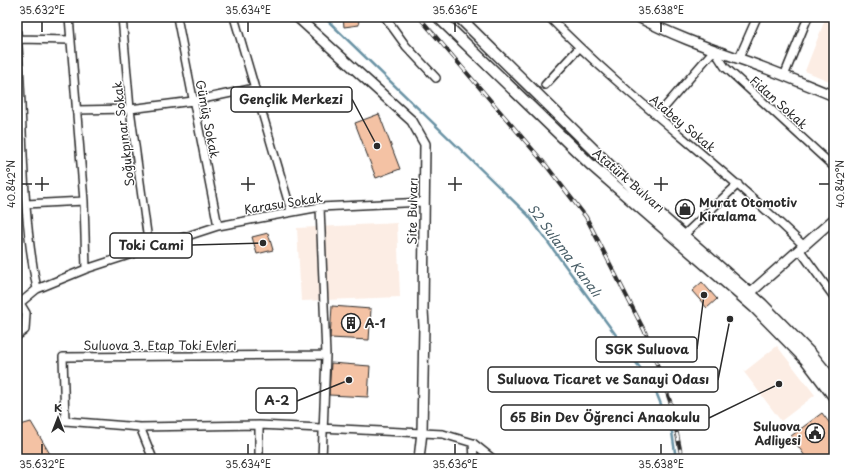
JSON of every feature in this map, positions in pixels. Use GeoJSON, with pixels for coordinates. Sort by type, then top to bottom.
{"type":"FeatureCollection","features":[{"type":"Feature","properties":{"kind":"main road","name":"Atatürk Bulvarı"},"geometry":{"type":"LineString","coordinates":[[438,17],[590,164],[747,296],[806,360],[834,397]]}},
{"type":"Feature","properties":{"kind":"main road","name":"Atatürk Bulvarı"},"geometry":{"type":"LineString","coordinates":[[459,17],[659,214],[684,235],[747,296],[812,355],[834,382]]}},
{"type":"Feature","properties":{"kind":"street"},"geometry":{"type":"LineString","coordinates":[[69,17],[84,201],[86,268]]}},
{"type":"Feature","properties":{"kind":"street","name":"Soğukpınar Sokak"},"geometry":{"type":"LineString","coordinates":[[122,17],[130,109],[148,248]]}},
{"type":"Feature","properties":{"kind":"street","name":"Gümüş Sokak"},"geometry":{"type":"LineString","coordinates":[[177,17],[218,226]]}},
{"type":"Feature","properties":{"kind":"street"},"geometry":{"type":"LineString","coordinates":[[234,17],[291,211]]}},
{"type":"Feature","properties":{"kind":"street","name":"Site Bulvarı"},"geometry":{"type":"LineString","coordinates":[[297,17],[412,121],[425,144],[422,432],[419,459]]}},
{"type":"Feature","properties":{"kind":"street"},"geometry":{"type":"LineString","coordinates":[[385,17],[406,46],[436,78]]}},
{"type":"Feature","properties":{"kind":"street","name":"Atabey Sokak"},"geometry":{"type":"LineString","coordinates":[[549,17],[579,48],[738,184],[801,247],[834,297]]}},
{"type":"Feature","properties":{"kind":"street"},"geometry":{"type":"LineString","coordinates":[[739,58],[757,17]]}},
{"type":"Feature","properties":{"kind":"street"},"geometry":{"type":"LineString","coordinates":[[784,76],[808,17]]}},
{"type":"Feature","properties":{"kind":"street"},"geometry":{"type":"LineString","coordinates":[[642,18],[714,50],[739,58],[834,96]]}},
{"type":"Feature","properties":{"kind":"street"},"geometry":{"type":"LineString","coordinates":[[17,32],[20,164],[32,264],[37,289]]}},
{"type":"Feature","properties":{"kind":"street"},"geometry":{"type":"LineString","coordinates":[[17,39],[71,40]]}},
{"type":"Feature","properties":{"kind":"street"},"geometry":{"type":"LineString","coordinates":[[545,84],[579,48]]}},
{"type":"Feature","properties":{"kind":"street"},"geometry":{"type":"LineString","coordinates":[[657,116],[714,50]]}},
{"type":"Feature","properties":{"kind":"street","name":"Fidan Sokak"},"geometry":{"type":"LineString","coordinates":[[714,50],[725,67],[834,167]]}},
{"type":"Feature","properties":{"kind":"street"},"geometry":{"type":"LineString","coordinates":[[76,110],[130,109],[193,101],[255,88]]}},
{"type":"Feature","properties":{"kind":"street"},"geometry":{"type":"LineString","coordinates":[[684,235],[738,184]]}},
{"type":"Feature","properties":{"kind":"street"},"geometry":{"type":"LineString","coordinates":[[26,204],[84,201]]}},
{"type":"Feature","properties":{"kind":"street","name":"Karasu Sokak"},"geometry":{"type":"LineString","coordinates":[[18,300],[37,289],[86,268],[218,226],[291,211],[320,207],[424,202]]}},
{"type":"Feature","properties":{"kind":"street"},"geometry":{"type":"LineString","coordinates":[[320,207],[326,355],[322,427],[322,459]]}},
{"type":"Feature","properties":{"kind":"street"},"geometry":{"type":"LineString","coordinates":[[747,296],[834,219]]}},
{"type":"Feature","properties":{"kind":"street"},"geometry":{"type":"LineString","coordinates":[[17,336],[25,330],[26,313],[18,300]]}},
{"type":"Feature","properties":{"kind":"street","name":"Suluova 3. Etap Toki Evleri"},"geometry":{"type":"LineString","coordinates":[[326,355],[63,357],[65,421],[140,427],[259,424],[422,432],[443,434],[473,443],[493,459]]}},
{"type":"Feature","properties":{"kind":"street"},"geometry":{"type":"LineString","coordinates":[[259,424],[259,459]]}},
{"type":"Feature","properties":{"kind":"street"},"geometry":{"type":"LineString","coordinates":[[140,427],[153,459]]}},
{"type":"Feature","properties":{"kind":"street"},"geometry":{"type":"LineString","coordinates":[[473,443],[474,459]]}},
{"type":"Feature","properties":{"kind":"shaded area"},"geometry":{"type":"Polygon","coordinates":[[[826,17],[834,17],[834,83],[805,71],[826,17]]]}},
{"type":"Feature","properties":{"kind":"shaded area"},"geometry":{"type":"Polygon","coordinates":[[[397,223],[400,297],[301,301],[297,228],[397,223]]]}},
{"type":"Feature","properties":{"kind":"shaded area"},"geometry":{"type":"Polygon","coordinates":[[[777,346],[815,395],[781,421],[744,372],[777,346]]]}},
{"type":"Feature","properties":{"kind":"building"},"geometry":{"type":"Polygon","coordinates":[[[343,17],[358,17],[359,25],[344,27],[343,17]]]}},
{"type":"Feature","properties":{"kind":"building"},"geometry":{"type":"Polygon","coordinates":[[[379,114],[400,169],[376,178],[355,123],[379,114]]]}},
{"type":"Feature","properties":{"kind":"building"},"geometry":{"type":"Polygon","coordinates":[[[268,233],[273,250],[257,254],[252,237],[268,233]]]}},
{"type":"Feature","properties":{"kind":"building"},"geometry":{"type":"Polygon","coordinates":[[[702,282],[717,299],[707,308],[692,291],[702,282]]]}},
{"type":"Feature","properties":{"kind":"building","name":"A-1"},"geometry":{"type":"Polygon","coordinates":[[[332,306],[371,309],[369,340],[330,338],[332,306]]]}},
{"type":"Feature","properties":{"kind":"building"},"geometry":{"type":"Polygon","coordinates":[[[331,363],[370,366],[368,397],[329,395],[331,363]]]}},
{"type":"Feature","properties":{"kind":"building","name":"Suluova Adliyesi"},"geometry":{"type":"Polygon","coordinates":[[[822,413],[834,429],[834,459],[807,459],[791,436],[822,413]]]}},
{"type":"Feature","properties":{"kind":"building"},"geometry":{"type":"Polygon","coordinates":[[[31,422],[53,459],[20,459],[17,448],[17,426],[31,422]]]}},
{"type":"Feature","properties":{"kind":"waterway","name":"S2 Sulama Kanalı"},"geometry":{"type":"LineString","coordinates":[[324,17],[528,215],[654,387],[672,432],[676,459]]}},
{"type":"Feature","properties":{"kind":"railway"},"geometry":{"type":"LineString","coordinates":[[419,17],[545,164],[586,217],[647,336],[671,404],[682,459]]}},
{"type":"Feature","properties":{"kind":"place","name":"Gençlik Merkezi"},"geometry":{"type":"Point","coordinates":[377,146]}},
{"type":"Feature","properties":{"kind":"place","name":"Murat Otomotiv Kiralama"},"geometry":{"type":"Point","coordinates":[685,209]}},
{"type":"Feature","properties":{"kind":"place","name":"Toki Cami"},"geometry":{"type":"Point","coordinates":[263,243]}},
{"type":"Feature","properties":{"kind":"place","name":"SGK Suluova"},"geometry":{"type":"Point","coordinates":[704,295]}},
{"type":"Feature","properties":{"kind":"place","name":"Suluova Ticaret ve Sanayi Odası"},"geometry":{"type":"Point","coordinates":[730,319]}},
{"type":"Feature","properties":{"kind":"place","name":"A-1"},"geometry":{"type":"Point","coordinates":[351,323]}},
{"type":"Feature","properties":{"kind":"place","name":"A-2"},"geometry":{"type":"Point","coordinates":[349,380]}},
{"type":"Feature","properties":{"kind":"place","name":"65 Bin Dev Öğrenci Anaokulu"},"geometry":{"type":"Point","coordinates":[779,384]}},
{"type":"Feature","properties":{"kind":"place","name":"Suluova Adliyesi"},"geometry":{"type":"Point","coordinates":[815,433]}}]}
